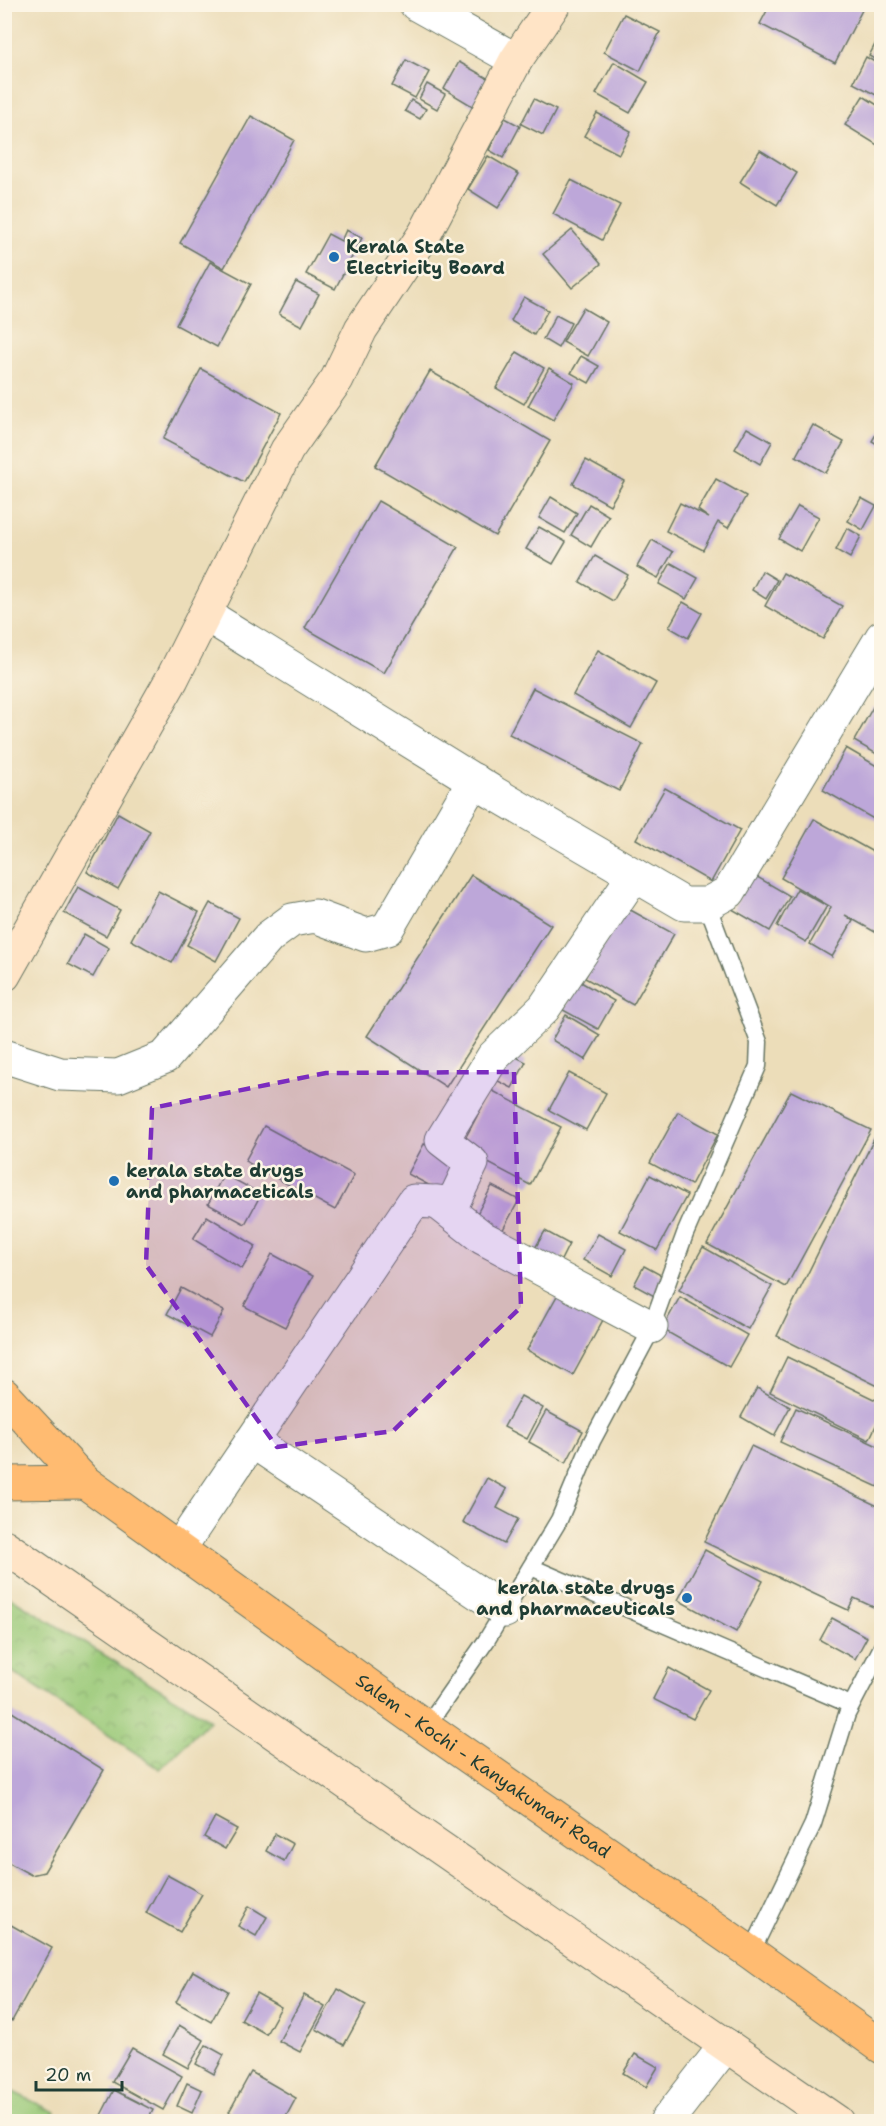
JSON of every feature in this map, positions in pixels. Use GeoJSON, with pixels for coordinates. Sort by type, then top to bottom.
{"type":"FeatureCollection","features":[{"type":"Feature","properties":{"kind":"highway","name":"Salem - Kochi - Kanyakumari Road"},"geometry":{"type":"LineString","coordinates":[[4,1395],[85,1482],[426,1727],[882,2047]]}},
{"type":"Feature","properties":{"kind":"highway"},"geometry":{"type":"LineString","coordinates":[[4,1483],[85,1482]]}},
{"type":"Feature","properties":{"kind":"street"},"geometry":{"type":"LineString","coordinates":[[416,4],[516,60]]}},
{"type":"Feature","properties":{"kind":"street"},"geometry":{"type":"LineString","coordinates":[[4,975],[110,791],[205,614],[287,450],[337,379],[362,329],[425,232],[516,60],[554,4]]}},
{"type":"Feature","properties":{"kind":"street"},"geometry":{"type":"LineString","coordinates":[[205,614],[474,780],[684,904],[707,904],[729,892],[882,637]]}},
{"type":"Feature","properties":{"kind":"street"},"geometry":{"type":"LineString","coordinates":[[4,1056],[60,1074],[118,1076],[165,1057],[268,937],[292,920],[315,916],[366,935],[387,929],[474,780]]}},
{"type":"Feature","properties":{"kind":"street"},"geometry":{"type":"LineString","coordinates":[[179,1550],[414,1201],[453,1203],[472,1163],[442,1140],[493,1057],[544,1008],[634,875]]}},
{"type":"Feature","properties":{"kind":"street"},"geometry":{"type":"LineString","coordinates":[[437,1202],[483,1238],[651,1327]]}},
{"type":"Feature","properties":{"kind":"street"},"geometry":{"type":"LineString","coordinates":[[252,1441],[505,1611]]}},
{"type":"Feature","properties":{"kind":"street"},"geometry":{"type":"LineString","coordinates":[[4,1546],[837,2121]]}},
{"type":"Feature","properties":{"kind":"street"},"geometry":{"type":"LineString","coordinates":[[666,2121],[726,2045]]}},
{"type":"Feature","properties":{"kind":"lane"},"geometry":{"type":"LineString","coordinates":[[426,1727],[505,1611],[559,1520],[592,1441],[651,1327],[685,1234],[758,1066],[759,1042],[707,904]]}},
{"type":"Feature","properties":{"kind":"lane"},"geometry":{"type":"LineString","coordinates":[[531,1567],[851,1705]]}},
{"type":"Feature","properties":{"kind":"lane"},"geometry":{"type":"LineString","coordinates":[[751,1953],[813,1824],[851,1705],[882,1647]]}},
{"type":"Feature","properties":{"kind":"highlighted area"},"geometry":{"type":"Polygon","coordinates":[[[514,1072],[521,1307],[393,1431],[277,1447],[146,1265],[152,1108],[326,1073],[514,1072]]]}},
{"type":"Feature","properties":{"kind":"green space"},"geometry":{"type":"Polygon","coordinates":[[[5,1594],[210,1720],[160,1769],[5,1667],[5,1594]]]}},
{"type":"Feature","properties":{"kind":"green space"},"geometry":{"type":"Polygon","coordinates":[[[5,2088],[55,2112],[50,2121],[5,2121],[5,2088]]]}},
{"type":"Feature","properties":{"kind":"building"},"geometry":{"type":"Polygon","coordinates":[[[770,5],[856,5],[863,8],[835,63],[760,24],[770,5]]]}},
{"type":"Feature","properties":{"kind":"building"},"geometry":{"type":"Polygon","coordinates":[[[624,14],[660,32],[640,71],[604,52],[624,14]]]}},
{"type":"Feature","properties":{"kind":"building"},"geometry":{"type":"Polygon","coordinates":[[[879,37],[882,38],[882,63],[869,56],[879,37]]]}},
{"type":"Feature","properties":{"kind":"building"},"geometry":{"type":"Polygon","coordinates":[[[866,57],[882,66],[882,89],[878,96],[853,83],[866,57]]]}},
{"type":"Feature","properties":{"kind":"building"},"geometry":{"type":"Polygon","coordinates":[[[406,60],[429,72],[415,98],[392,86],[406,60]]]}},
{"type":"Feature","properties":{"kind":"building"},"geometry":{"type":"Polygon","coordinates":[[[459,62],[489,79],[474,107],[444,89],[459,62]]]}},
{"type":"Feature","properties":{"kind":"building"},"geometry":{"type":"Polygon","coordinates":[[[614,62],[648,82],[630,113],[596,94],[614,62]]]}},
{"type":"Feature","properties":{"kind":"building"},"geometry":{"type":"Polygon","coordinates":[[[427,84],[445,94],[437,109],[419,99],[427,84]]]}},
{"type":"Feature","properties":{"kind":"building"},"geometry":{"type":"Polygon","coordinates":[[[863,96],[882,108],[882,148],[845,125],[863,96]]]}},
{"type":"Feature","properties":{"kind":"building"},"geometry":{"type":"Polygon","coordinates":[[[534,99],[556,110],[543,135],[521,124],[534,99]]]}},
{"type":"Feature","properties":{"kind":"building"},"geometry":{"type":"Polygon","coordinates":[[[411,100],[426,109],[420,119],[405,111],[411,100]]]}},
{"type":"Feature","properties":{"kind":"building"},"geometry":{"type":"Polygon","coordinates":[[[597,113],[631,131],[619,154],[584,136],[597,113]]]}},
{"type":"Feature","properties":{"kind":"building"},"geometry":{"type":"Polygon","coordinates":[[[251,116],[294,140],[224,268],[180,243],[251,116]]]}},
{"type":"Feature","properties":{"kind":"building"},"geometry":{"type":"Polygon","coordinates":[[[505,118],[520,126],[503,158],[489,150],[505,118]]]}},
{"type":"Feature","properties":{"kind":"building"},"geometry":{"type":"Polygon","coordinates":[[[760,150],[797,173],[777,205],[740,182],[760,150]]]}},
{"type":"Feature","properties":{"kind":"building"},"geometry":{"type":"Polygon","coordinates":[[[488,156],[519,174],[498,208],[468,189],[488,156]]]}},
{"type":"Feature","properties":{"kind":"building"},"geometry":{"type":"Polygon","coordinates":[[[571,180],[620,205],[602,240],[553,214],[571,180]]]}},
{"type":"Feature","properties":{"kind":"building","name":"Kerala State Electricity Board"},"geometry":{"type":"Polygon","coordinates":[[[346,230],[362,238],[335,289],[306,274],[328,234],[341,241],[346,230]]]}},
{"type":"Feature","properties":{"kind":"building"},"geometry":{"type":"Polygon","coordinates":[[[572,230],[601,264],[572,288],[543,254],[572,230]]]}},
{"type":"Feature","properties":{"kind":"building"},"geometry":{"type":"Polygon","coordinates":[[[210,262],[251,284],[217,347],[176,325],[210,262]]]}},
{"type":"Feature","properties":{"kind":"building"},"geometry":{"type":"Polygon","coordinates":[[[296,282],[319,294],[302,326],[279,314],[296,282]]]}},
{"type":"Feature","properties":{"kind":"building"},"geometry":{"type":"Polygon","coordinates":[[[524,297],[548,310],[534,335],[511,321],[524,297]]]}},
{"type":"Feature","properties":{"kind":"building"},"geometry":{"type":"Polygon","coordinates":[[[583,308],[607,322],[588,356],[563,342],[583,308]]]}},
{"type":"Feature","properties":{"kind":"building"},"geometry":{"type":"Polygon","coordinates":[[[556,315],[571,323],[558,348],[543,339],[556,315]]]}},
{"type":"Feature","properties":{"kind":"building"},"geometry":{"type":"Polygon","coordinates":[[[517,352],[544,368],[524,404],[496,388],[517,352]]]}},
{"type":"Feature","properties":{"kind":"building"},"geometry":{"type":"Polygon","coordinates":[[[581,356],[599,366],[589,383],[571,373],[581,356]]]}},
{"type":"Feature","properties":{"kind":"building"},"geometry":{"type":"Polygon","coordinates":[[[549,368],[574,383],[553,420],[528,406],[549,368]]]}},
{"type":"Feature","properties":{"kind":"building"},"geometry":{"type":"Polygon","coordinates":[[[201,369],[281,413],[244,482],[163,439],[201,369]]]}},
{"type":"Feature","properties":{"kind":"building"},"geometry":{"type":"Polygon","coordinates":[[[430,371],[550,441],[495,536],[375,466],[430,371]]]}},
{"type":"Feature","properties":{"kind":"building"},"geometry":{"type":"Polygon","coordinates":[[[882,424],[882,447],[872,441],[882,424]]]}},
{"type":"Feature","properties":{"kind":"building"},"geometry":{"type":"Polygon","coordinates":[[[813,425],[844,442],[826,473],[796,456],[813,425]]]}},
{"type":"Feature","properties":{"kind":"building"},"geometry":{"type":"Polygon","coordinates":[[[747,428],[772,442],[760,464],[735,449],[747,428]]]}},
{"type":"Feature","properties":{"kind":"building"},"geometry":{"type":"Polygon","coordinates":[[[586,460],[624,481],[610,505],[573,484],[586,460]]]}},
{"type":"Feature","properties":{"kind":"building"},"geometry":{"type":"Polygon","coordinates":[[[716,479],[746,496],[728,528],[718,522],[703,550],[666,531],[680,503],[709,518],[698,510],[716,479]]]}},
{"type":"Feature","properties":{"kind":"building"},"geometry":{"type":"Polygon","coordinates":[[[551,497],[577,513],[565,533],[539,518],[551,497]]]}},
{"type":"Feature","properties":{"kind":"building"},"geometry":{"type":"Polygon","coordinates":[[[861,498],[876,506],[863,530],[848,521],[861,498]]]}},
{"type":"Feature","properties":{"kind":"building"},"geometry":{"type":"Polygon","coordinates":[[[378,501],[458,547],[384,673],[305,628],[378,501]]]}},
{"type":"Feature","properties":{"kind":"building"},"geometry":{"type":"Polygon","coordinates":[[[589,504],[609,516],[591,547],[571,535],[589,504]]]}},
{"type":"Feature","properties":{"kind":"building"},"geometry":{"type":"Polygon","coordinates":[[[798,506],[819,517],[800,551],[779,539],[798,506]]]}},
{"type":"Feature","properties":{"kind":"building"},"geometry":{"type":"Polygon","coordinates":[[[539,527],[566,542],[553,564],[526,549],[539,527]]]}},
{"type":"Feature","properties":{"kind":"building"},"geometry":{"type":"Polygon","coordinates":[[[847,528],[861,536],[850,558],[836,550],[847,528]]]}},
{"type":"Feature","properties":{"kind":"building"},"geometry":{"type":"Polygon","coordinates":[[[652,540],[673,552],[658,578],[637,567],[652,540]]]}},
{"type":"Feature","properties":{"kind":"building"},"geometry":{"type":"Polygon","coordinates":[[[595,556],[628,575],[613,601],[580,582],[595,556]]]}},
{"type":"Feature","properties":{"kind":"building"},"geometry":{"type":"Polygon","coordinates":[[[671,563],[698,578],[686,599],[659,584],[671,563]]]}},
{"type":"Feature","properties":{"kind":"building"},"geometry":{"type":"Polygon","coordinates":[[[762,571],[777,580],[766,599],[752,590],[762,571]]]}},
{"type":"Feature","properties":{"kind":"building"},"geometry":{"type":"Polygon","coordinates":[[[783,573],[842,606],[823,639],[765,606],[783,573]]]}},
{"type":"Feature","properties":{"kind":"building"},"geometry":{"type":"Polygon","coordinates":[[[683,602],[702,613],[688,638],[669,627],[683,602]]]}},
{"type":"Feature","properties":{"kind":"building"},"geometry":{"type":"Polygon","coordinates":[[[598,650],[656,683],[631,728],[573,695],[598,650]]]}},
{"type":"Feature","properties":{"kind":"building"},"geometry":{"type":"Polygon","coordinates":[[[533,688],[643,744],[619,791],[509,734],[533,688]]]}},
{"type":"Feature","properties":{"kind":"building"},"geometry":{"type":"Polygon","coordinates":[[[873,707],[882,712],[882,757],[854,741],[873,707]]]}},
{"type":"Feature","properties":{"kind":"building"},"geometry":{"type":"Polygon","coordinates":[[[846,748],[882,769],[882,812],[877,821],[823,790],[846,748]]]}},
{"type":"Feature","properties":{"kind":"building"},"geometry":{"type":"Polygon","coordinates":[[[665,788],[740,830],[711,882],[636,839],[665,788]]]}},
{"type":"Feature","properties":{"kind":"building"},"geometry":{"type":"Polygon","coordinates":[[[118,813],[150,831],[118,889],[87,872],[118,813]]]}},
{"type":"Feature","properties":{"kind":"building"},"geometry":{"type":"Polygon","coordinates":[[[814,819],[882,857],[882,936],[845,915],[853,921],[832,957],[810,944],[831,907],[781,878],[814,819]]]}},
{"type":"Feature","properties":{"kind":"building"},"geometry":{"type":"Polygon","coordinates":[[[752,874],[790,896],[770,931],[732,909],[752,874]]]}},
{"type":"Feature","properties":{"kind":"building"},"geometry":{"type":"Polygon","coordinates":[[[471,875],[551,925],[446,1087],[367,1036],[471,875]]]}},
{"type":"Feature","properties":{"kind":"building"},"geometry":{"type":"Polygon","coordinates":[[[78,887],[120,910],[106,936],[64,913],[78,887]]]}},
{"type":"Feature","properties":{"kind":"building"},"geometry":{"type":"Polygon","coordinates":[[[797,889],[827,906],[806,942],[777,926],[797,889]]]}},
{"type":"Feature","properties":{"kind":"building"},"geometry":{"type":"Polygon","coordinates":[[[158,891],[199,912],[172,963],[131,940],[158,891]]]}},
{"type":"Feature","properties":{"kind":"building"},"geometry":{"type":"Polygon","coordinates":[[[210,903],[239,918],[216,961],[187,945],[210,903]]]}},
{"type":"Feature","properties":{"kind":"building"},"geometry":{"type":"Polygon","coordinates":[[[625,907],[674,934],[633,1005],[585,978],[625,907]]]}},
{"type":"Feature","properties":{"kind":"building"},"geometry":{"type":"Polygon","coordinates":[[[84,934],[109,948],[93,977],[68,964],[84,934]]]}},
{"type":"Feature","properties":{"kind":"building"},"geometry":{"type":"Polygon","coordinates":[[[579,981],[614,1001],[598,1029],[563,1010],[579,981]]]}},
{"type":"Feature","properties":{"kind":"building"},"geometry":{"type":"Polygon","coordinates":[[[566,1015],[600,1035],[585,1060],[552,1040],[566,1015]]]}},
{"type":"Feature","properties":{"kind":"building"},"geometry":{"type":"Polygon","coordinates":[[[505,1051],[526,1062],[512,1088],[490,1077],[505,1051]]]}},
{"type":"Feature","properties":{"kind":"building"},"geometry":{"type":"Polygon","coordinates":[[[569,1073],[606,1093],[586,1130],[549,1110],[569,1073]]]}},
{"type":"Feature","properties":{"kind":"building"},"geometry":{"type":"Polygon","coordinates":[[[491,1090],[561,1127],[530,1185],[460,1148],[491,1090]]]}},
{"type":"Feature","properties":{"kind":"building"},"geometry":{"type":"Polygon","coordinates":[[[791,1091],[871,1130],[786,1287],[707,1244],[791,1091]]]}},
{"type":"Feature","properties":{"kind":"building"},"geometry":{"type":"Polygon","coordinates":[[[678,1112],[718,1134],[691,1185],[650,1163],[678,1112]]]}},
{"type":"Feature","properties":{"kind":"building"},"geometry":{"type":"Polygon","coordinates":[[[264,1126],[354,1175],[335,1210],[245,1161],[264,1126]]]}},
{"type":"Feature","properties":{"kind":"building"},"geometry":{"type":"Polygon","coordinates":[[[874,1139],[882,1142],[882,1388],[777,1336],[874,1139]]]}},
{"type":"Feature","properties":{"kind":"building"},"geometry":{"type":"Polygon","coordinates":[[[424,1144],[466,1166],[449,1196],[408,1174],[424,1144]]]}},
{"type":"Feature","properties":{"kind":"building"},"geometry":{"type":"Polygon","coordinates":[[[224,1174],[261,1194],[245,1224],[208,1204],[224,1174]]]}},
{"type":"Feature","properties":{"kind":"building"},"geometry":{"type":"Polygon","coordinates":[[[650,1175],[687,1195],[657,1250],[620,1231],[650,1175]]]}},
{"type":"Feature","properties":{"kind":"building"},"geometry":{"type":"Polygon","coordinates":[[[492,1186],[519,1200],[500,1235],[473,1221],[492,1186]]]}},
{"type":"Feature","properties":{"kind":"building"},"geometry":{"type":"Polygon","coordinates":[[[207,1216],[256,1246],[242,1269],[193,1239],[207,1216]]]}},
{"type":"Feature","properties":{"kind":"building"},"geometry":{"type":"Polygon","coordinates":[[[545,1231],[569,1244],[557,1268],[531,1255],[545,1231]]]}},
{"type":"Feature","properties":{"kind":"building"},"geometry":{"type":"Polygon","coordinates":[[[598,1234],[626,1249],[612,1276],[583,1260],[598,1234]]]}},
{"type":"Feature","properties":{"kind":"building"},"geometry":{"type":"Polygon","coordinates":[[[703,1247],[772,1286],[748,1329],[679,1290],[703,1247]]]}},
{"type":"Feature","properties":{"kind":"building"},"geometry":{"type":"Polygon","coordinates":[[[272,1254],[313,1276],[285,1327],[244,1306],[272,1254]]]}},
{"type":"Feature","properties":{"kind":"building"},"geometry":{"type":"Polygon","coordinates":[[[644,1266],[668,1279],[658,1298],[634,1285],[644,1266]]]}},
{"type":"Feature","properties":{"kind":"building"},"geometry":{"type":"Polygon","coordinates":[[[181,1288],[224,1311],[210,1337],[167,1314],[181,1288]]]}},
{"type":"Feature","properties":{"kind":"building"},"geometry":{"type":"Polygon","coordinates":[[[558,1294],[604,1318],[573,1375],[527,1350],[558,1294]]]}},
{"type":"Feature","properties":{"kind":"building"},"geometry":{"type":"Polygon","coordinates":[[[680,1297],[747,1335],[729,1367],[662,1329],[680,1297]]]}},
{"type":"Feature","properties":{"kind":"building"},"geometry":{"type":"Polygon","coordinates":[[[787,1357],[882,1403],[882,1413],[869,1440],[770,1392],[787,1357]]]}},
{"type":"Feature","properties":{"kind":"building"},"geometry":{"type":"Polygon","coordinates":[[[757,1388],[790,1407],[774,1436],[741,1417],[757,1388]]]}},
{"type":"Feature","properties":{"kind":"building"},"geometry":{"type":"Polygon","coordinates":[[[521,1396],[543,1408],[527,1439],[504,1427],[521,1396]]]}},
{"type":"Feature","properties":{"kind":"building"},"geometry":{"type":"Polygon","coordinates":[[[796,1408],[882,1448],[882,1479],[878,1487],[780,1442],[796,1408]]]}},
{"type":"Feature","properties":{"kind":"building"},"geometry":{"type":"Polygon","coordinates":[[[546,1411],[583,1431],[566,1463],[529,1442],[546,1411]]]}},
{"type":"Feature","properties":{"kind":"building"},"geometry":{"type":"Polygon","coordinates":[[[751,1446],[882,1508],[882,1611],[854,1598],[848,1610],[704,1542],[751,1446]]]}},
{"type":"Feature","properties":{"kind":"building"},"geometry":{"type":"Polygon","coordinates":[[[487,1478],[507,1489],[497,1508],[518,1519],[504,1544],[463,1522],[487,1478]]]}},
{"type":"Feature","properties":{"kind":"building"},"geometry":{"type":"Polygon","coordinates":[[[705,1550],[763,1581],[736,1632],[678,1600],[705,1550]]]}},
{"type":"Feature","properties":{"kind":"building"},"geometry":{"type":"Polygon","coordinates":[[[832,1618],[867,1637],[855,1659],[820,1640],[832,1618]]]}},
{"type":"Feature","properties":{"kind":"building"},"geometry":{"type":"Polygon","coordinates":[[[669,1668],[709,1690],[693,1719],[653,1699],[669,1668]]]}},
{"type":"Feature","properties":{"kind":"building"},"geometry":{"type":"Polygon","coordinates":[[[4,1707],[104,1770],[44,1872],[31,1875],[4,1860],[4,1707]]]}},
{"type":"Feature","properties":{"kind":"building"},"geometry":{"type":"Polygon","coordinates":[[[215,1817],[237,1829],[225,1849],[204,1837],[215,1817]]]}},
{"type":"Feature","properties":{"kind":"building"},"geometry":{"type":"Polygon","coordinates":[[[275,1834],[293,1844],[284,1861],[266,1851],[275,1834]]]}},
{"type":"Feature","properties":{"kind":"building"},"geometry":{"type":"Polygon","coordinates":[[[167,1875],[202,1894],[180,1932],[146,1913],[167,1875]]]}},
{"type":"Feature","properties":{"kind":"building"},"geometry":{"type":"Polygon","coordinates":[[[249,1906],[267,1917],[256,1936],[238,1926],[249,1906]]]}},
{"type":"Feature","properties":{"kind":"building"},"geometry":{"type":"Polygon","coordinates":[[[4,1921],[52,1948],[12,2021],[4,2017],[4,1921]]]}},
{"type":"Feature","properties":{"kind":"building"},"geometry":{"type":"Polygon","coordinates":[[[193,1971],[228,1991],[211,2022],[176,2002],[193,1971]]]}},
{"type":"Feature","properties":{"kind":"building"},"geometry":{"type":"Polygon","coordinates":[[[338,1989],[366,2005],[344,2045],[316,2029],[338,1989]]]}},
{"type":"Feature","properties":{"kind":"building"},"geometry":{"type":"Polygon","coordinates":[[[256,1993],[281,2007],[266,2034],[241,2020],[256,1993]]]}},
{"type":"Feature","properties":{"kind":"building"},"geometry":{"type":"Polygon","coordinates":[[[304,1995],[325,2007],[300,2052],[279,2041],[304,1995]]]}},
{"type":"Feature","properties":{"kind":"building"},"geometry":{"type":"Polygon","coordinates":[[[179,2025],[204,2040],[188,2068],[163,2054],[179,2025]]]}},
{"type":"Feature","properties":{"kind":"building"},"geometry":{"type":"Polygon","coordinates":[[[206,2045],[224,2055],[214,2074],[196,2064],[206,2045]]]}},
{"type":"Feature","properties":{"kind":"building"},"geometry":{"type":"Polygon","coordinates":[[[132,2048],[182,2076],[163,2110],[112,2082],[132,2048]]]}},
{"type":"Feature","properties":{"kind":"building"},"geometry":{"type":"Polygon","coordinates":[[[635,2054],[658,2067],[646,2087],[623,2073],[635,2054]]]}},
{"type":"Feature","properties":{"kind":"building"},"geometry":{"type":"Polygon","coordinates":[[[251,2072],[296,2098],[283,2122],[245,2122],[229,2112],[251,2072]]]}},
{"type":"Feature","properties":{"kind":"building"},"geometry":{"type":"Polygon","coordinates":[[[187,2083],[202,2090],[192,2113],[177,2106],[187,2083]]]}},
{"type":"Feature","properties":{"kind":"building"},"geometry":{"type":"Polygon","coordinates":[[[114,2090],[153,2110],[147,2122],[99,2119],[114,2090]]]}},
{"type":"Feature","properties":{"kind":"place","name":"Kerala State Electricity Board"},"geometry":{"type":"Point","coordinates":[334,257]}},
{"type":"Feature","properties":{"kind":"place","name":"kerala state drugs and pharmaceticals"},"geometry":{"type":"Point","coordinates":[114,1181]}},
{"type":"Feature","properties":{"kind":"place","name":"kerala state drugs and pharmaceuticals"},"geometry":{"type":"Point","coordinates":[687,1598]}}]}
